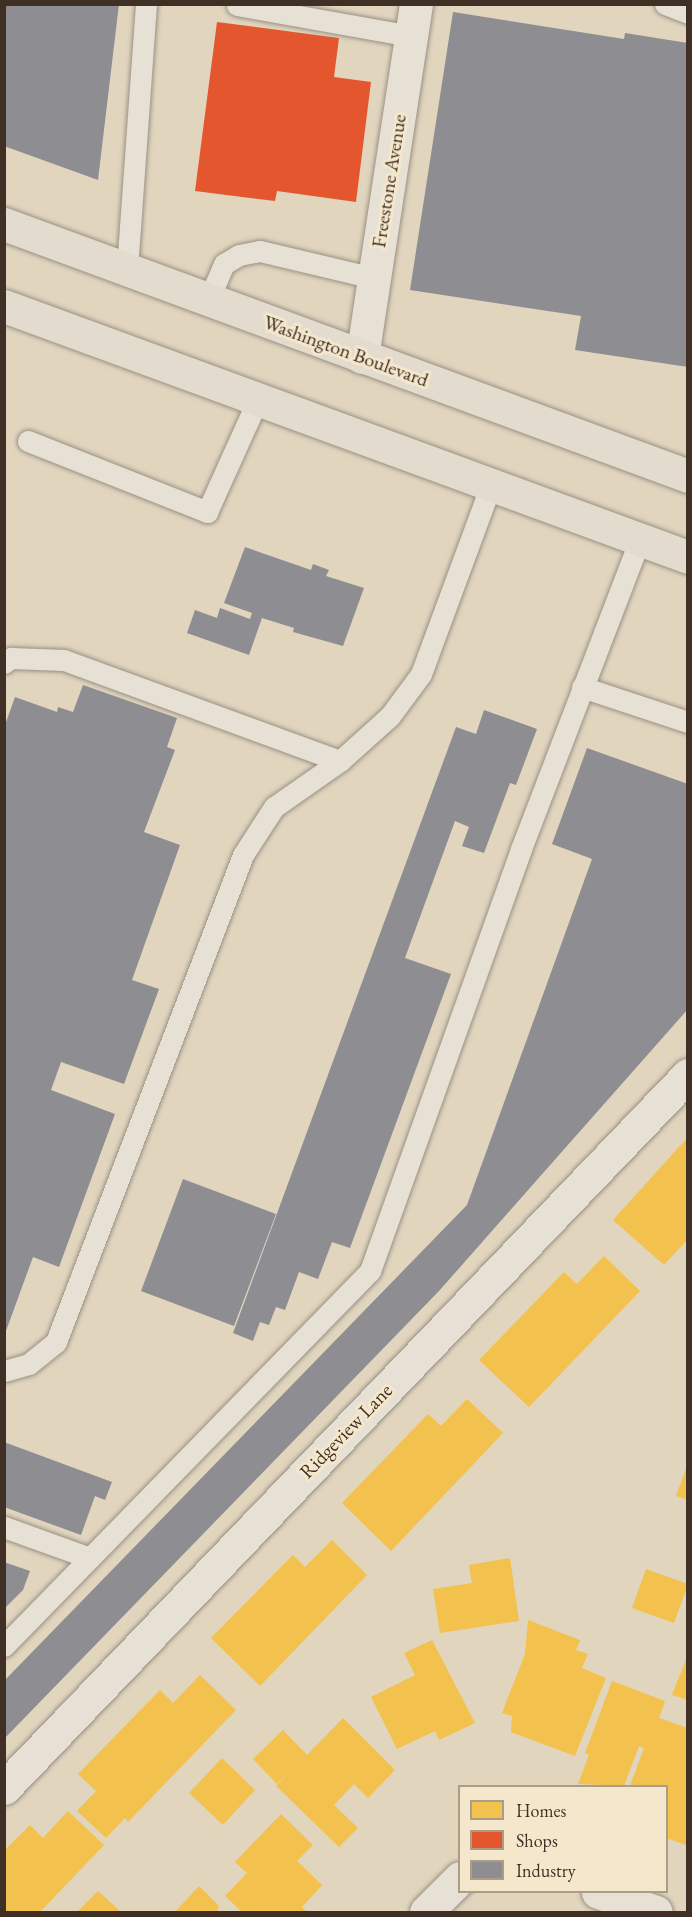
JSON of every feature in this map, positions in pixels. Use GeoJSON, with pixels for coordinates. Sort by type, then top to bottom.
{"type":"FeatureCollection","features":[{"type":"Feature","properties":{"kind":"main road","name":"Washington Boulevard"},"geometry":{"type":"LineString","coordinates":[[4,224],[687,476]]}},
{"type":"Feature","properties":{"kind":"main road"},"geometry":{"type":"LineString","coordinates":[[4,306],[687,557]]}},
{"type":"Feature","properties":{"kind":"street","name":"Freestone Avenue"},"geometry":{"type":"LineString","coordinates":[[362,357],[416,4]]}},
{"type":"Feature","properties":{"kind":"street","name":"Ridgeview Lane"},"geometry":{"type":"LineString","coordinates":[[4,1788],[687,1075]]}},
{"type":"Feature","properties":{"kind":"street"},"geometry":{"type":"LineString","coordinates":[[426,1912],[458,1879]]}},
{"type":"Feature","properties":{"kind":"street"},"geometry":{"type":"LineString","coordinates":[[601,1893],[656,1912]]}},
{"type":"Feature","properties":{"kind":"lane"},"geometry":{"type":"LineString","coordinates":[[127,270],[146,4]]}},
{"type":"Feature","properties":{"kind":"lane"},"geometry":{"type":"LineString","coordinates":[[665,4],[687,13]]}},
{"type":"Feature","properties":{"kind":"lane"},"geometry":{"type":"LineString","coordinates":[[237,5],[411,36]]}},
{"type":"Feature","properties":{"kind":"lane"},"geometry":{"type":"LineString","coordinates":[[208,299],[224,264],[239,255],[260,251],[374,278]]}},
{"type":"Feature","properties":{"kind":"lane"},"geometry":{"type":"LineString","coordinates":[[28,441],[207,512],[258,399]]}},
{"type":"Feature","properties":{"kind":"lane"},"geometry":{"type":"LineString","coordinates":[[4,1371],[29,1364],[56,1342],[243,855],[256,831],[293,791],[340,761],[390,717],[421,674],[491,485]]}},
{"type":"Feature","properties":{"kind":"lane"},"geometry":{"type":"LineString","coordinates":[[4,1646],[370,1271],[582,687],[640,539]]}},
{"type":"Feature","properties":{"kind":"lane"},"geometry":{"type":"LineString","coordinates":[[4,663],[11,658],[37,657],[64,660],[340,761]]}},
{"type":"Feature","properties":{"kind":"lane"},"geometry":{"type":"LineString","coordinates":[[582,687],[687,722]]}},
{"type":"Feature","properties":{"kind":"lane"},"geometry":{"type":"LineString","coordinates":[[4,1527],[90,1558]]}},
{"type":"Feature","properties":{"kind":"building: Homes"},"geometry":{"type":"Polygon","coordinates":[[[688,1137],[688,1239],[664,1265],[613,1220],[688,1137]]]}},
{"type":"Feature","properties":{"kind":"building: Homes"},"geometry":{"type":"Polygon","coordinates":[[[604,1256],[640,1291],[529,1407],[479,1360],[564,1272],[577,1284],[604,1256]]]}},
{"type":"Feature","properties":{"kind":"building: Homes"},"geometry":{"type":"Polygon","coordinates":[[[467,1399],[503,1433],[391,1551],[342,1503],[428,1414],[441,1426],[467,1399]]]}},
{"type":"Feature","properties":{"kind":"building: Homes"},"geometry":{"type":"Polygon","coordinates":[[[688,1466],[688,1500],[676,1496],[688,1466]]]}},
{"type":"Feature","properties":{"kind":"building: Homes"},"geometry":{"type":"Polygon","coordinates":[[[332,1540],[367,1575],[260,1686],[211,1638],[293,1555],[305,1567],[332,1540]]]}},
{"type":"Feature","properties":{"kind":"building: Homes"},"geometry":{"type":"Polygon","coordinates":[[[510,1558],[519,1621],[440,1633],[433,1589],[472,1583],[469,1565],[510,1558]]]}},
{"type":"Feature","properties":{"kind":"building: Homes"},"geometry":{"type":"Polygon","coordinates":[[[646,1569],[688,1584],[674,1623],[632,1608],[646,1569]]]}},
{"type":"Feature","properties":{"kind":"building: Homes"},"geometry":{"type":"Polygon","coordinates":[[[528,1620],[580,1640],[576,1650],[588,1654],[582,1668],[606,1678],[575,1756],[511,1732],[512,1716],[502,1713],[525,1654],[528,1620]]]}},
{"type":"Feature","properties":{"kind":"building: Homes"},"geometry":{"type":"Polygon","coordinates":[[[432,1640],[475,1723],[439,1740],[435,1731],[397,1749],[371,1697],[415,1675],[404,1653],[432,1640]]]}},
{"type":"Feature","properties":{"kind":"building: Homes"},"geometry":{"type":"Polygon","coordinates":[[[688,1657],[688,1700],[672,1695],[688,1657]]]}},
{"type":"Feature","properties":{"kind":"building: Homes"},"geometry":{"type":"Polygon","coordinates":[[[200,1675],[236,1710],[128,1822],[125,1818],[106,1838],[77,1811],[96,1791],[78,1774],[160,1690],[173,1703],[200,1675]]]}},
{"type":"Feature","properties":{"kind":"building: Homes"},"geometry":{"type":"Polygon","coordinates":[[[612,1681],[665,1701],[659,1718],[688,1728],[686,1845],[668,1839],[668,1785],[630,1785],[644,1748],[639,1746],[624,1785],[578,1784],[589,1755],[585,1753],[612,1681]]]}},
{"type":"Feature","properties":{"kind":"building: Homes"},"geometry":{"type":"Polygon","coordinates":[[[343,1718],[395,1770],[368,1798],[354,1784],[334,1805],[358,1828],[339,1847],[276,1786],[295,1767],[277,1784],[253,1759],[283,1730],[307,1755],[343,1718]]]}},
{"type":"Feature","properties":{"kind":"building: Homes"},"geometry":{"type":"Polygon","coordinates":[[[222,1758],[255,1790],[223,1825],[189,1793],[222,1758]]]}},
{"type":"Feature","properties":{"kind":"building: Homes"},"geometry":{"type":"Polygon","coordinates":[[[68,1811],[104,1845],[40,1912],[4,1912],[4,1851],[30,1825],[43,1838],[68,1811]]]}},
{"type":"Feature","properties":{"kind":"building: Homes"},"geometry":{"type":"Polygon","coordinates":[[[281,1814],[313,1845],[297,1861],[322,1885],[302,1907],[307,1912],[242,1912],[225,1896],[247,1873],[235,1862],[281,1814]]]}},
{"type":"Feature","properties":{"kind":"building: Homes"},"geometry":{"type":"Polygon","coordinates":[[[199,1886],[219,1906],[217,1912],[175,1912],[199,1886]]]}},
{"type":"Feature","properties":{"kind":"building: Homes"},"geometry":{"type":"Polygon","coordinates":[[[98,1891],[121,1912],[77,1912],[98,1891]]]}},
{"type":"Feature","properties":{"kind":"building: Shops"},"geometry":{"type":"Polygon","coordinates":[[[217,22],[339,38],[334,77],[371,82],[356,202],[277,191],[275,201],[195,191],[217,22]]]}},
{"type":"Feature","properties":{"kind":"building: Industry"},"geometry":{"type":"Polygon","coordinates":[[[4,4],[119,4],[98,180],[4,146],[4,4]]]}},
{"type":"Feature","properties":{"kind":"building: Industry"},"geometry":{"type":"Polygon","coordinates":[[[453,12],[624,39],[625,33],[688,43],[688,367],[575,350],[581,316],[410,290],[453,12]]]}},
{"type":"Feature","properties":{"kind":"building: Industry"},"geometry":{"type":"Polygon","coordinates":[[[245,547],[311,570],[313,564],[329,570],[326,576],[364,588],[343,646],[293,632],[294,628],[262,618],[249,655],[187,633],[195,610],[217,618],[220,608],[250,619],[252,613],[224,603],[245,547]]]}},
{"type":"Feature","properties":{"kind":"building: Industry"},"geometry":{"type":"Polygon","coordinates":[[[83,685],[177,718],[167,747],[175,750],[144,832],[180,845],[132,980],[159,989],[124,1084],[61,1062],[51,1090],[115,1114],[59,1267],[33,1257],[6,1331],[5,725],[15,697],[57,712],[58,707],[73,712],[83,685]]]}},
{"type":"Feature","properties":{"kind":"building: Industry"},"geometry":{"type":"Polygon","coordinates":[[[484,710],[537,729],[516,785],[510,783],[484,853],[462,846],[469,827],[455,821],[405,958],[451,974],[350,1248],[332,1242],[318,1279],[299,1272],[285,1310],[276,1307],[269,1325],[260,1322],[253,1341],[233,1333],[456,727],[476,734],[484,710]]]}},
{"type":"Feature","properties":{"kind":"building: Industry"},"geometry":{"type":"Polygon","coordinates":[[[587,748],[688,784],[688,1009],[439,1291],[4,1739],[4,1681],[467,1205],[592,859],[552,844],[587,748]]]}},
{"type":"Feature","properties":{"kind":"building: Industry"},"geometry":{"type":"Polygon","coordinates":[[[183,1179],[276,1214],[234,1326],[141,1291],[183,1179]]]}},
{"type":"Feature","properties":{"kind":"building: Industry"},"geometry":{"type":"Polygon","coordinates":[[[4,1442],[112,1482],[105,1500],[95,1496],[81,1535],[4,1507],[4,1442]]]}},
{"type":"Feature","properties":{"kind":"building: Industry"},"geometry":{"type":"Polygon","coordinates":[[[4,1562],[30,1571],[23,1590],[4,1609],[4,1562]]]}}]}
